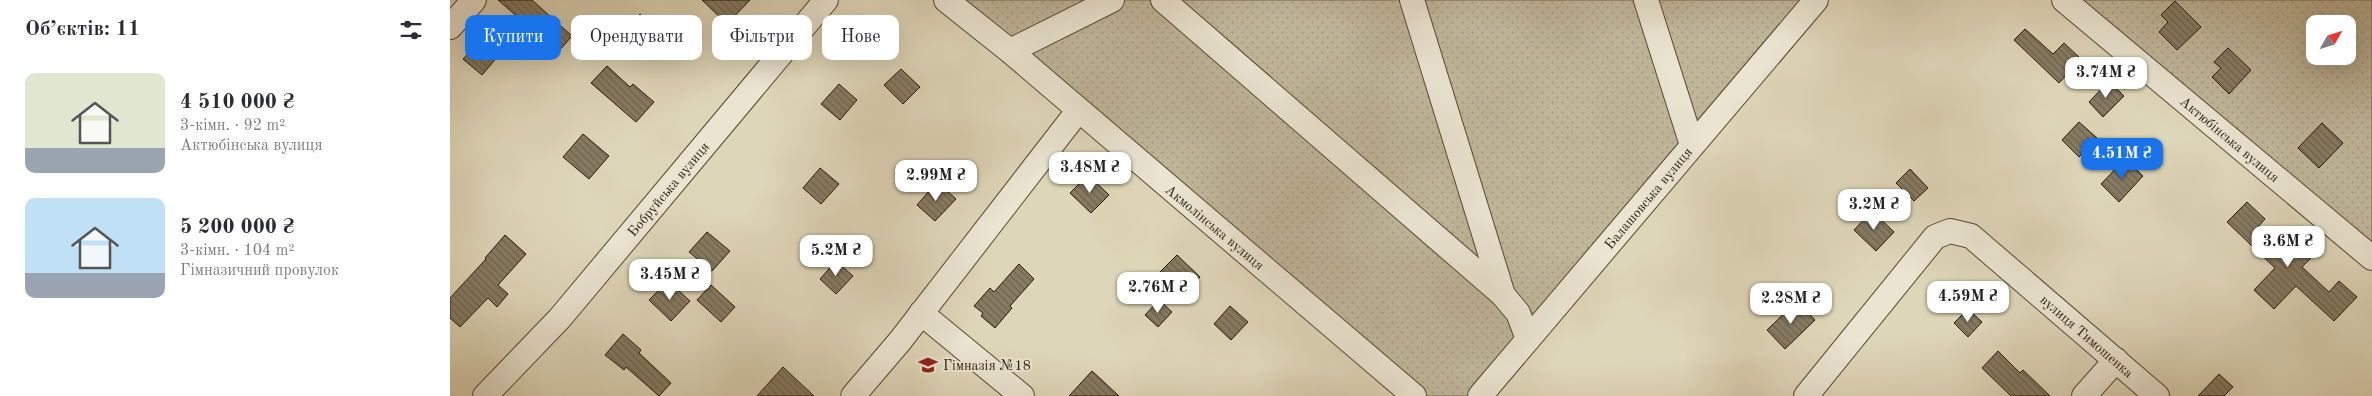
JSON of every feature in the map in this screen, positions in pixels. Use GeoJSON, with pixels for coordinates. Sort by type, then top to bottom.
{"type":"FeatureCollection","features":[{"type":"Feature","properties":{"kind":"street"},"geometry":{"type":"LineString","coordinates":[[450,27],[474,0]]}},
{"type":"Feature","properties":{"kind":"street","name":"Бобруйська вулиця"},"geometry":{"type":"LineString","coordinates":[[484,396],[560,318],[826,0]]}},
{"type":"Feature","properties":{"kind":"street","name":"Акмолінська вулиця"},"geometry":{"type":"LineString","coordinates":[[946,0],[1010,52],[1414,396]]}},
{"type":"Feature","properties":{"kind":"street"},"geometry":{"type":"LineString","coordinates":[[1010,52],[1112,0]]}},
{"type":"Feature","properties":{"kind":"street"},"geometry":{"type":"LineString","coordinates":[[1163,0],[1183,8],[1504,295],[1518,313],[1528,339]]}},
{"type":"Feature","properties":{"kind":"street"},"geometry":{"type":"LineString","coordinates":[[1412,0],[1504,295]]}},
{"type":"Feature","properties":{"kind":"street"},"geometry":{"type":"LineString","coordinates":[[1646,0],[1692,145]]}},
{"type":"Feature","properties":{"kind":"street","name":"Балашовська вулиця"},"geometry":{"type":"LineString","coordinates":[[1480,396],[1816,0]]}},
{"type":"Feature","properties":{"kind":"street","name":"Актюбінська вулиця"},"geometry":{"type":"LineString","coordinates":[[2064,0],[2372,258]]}},
{"type":"Feature","properties":{"kind":"street"},"geometry":{"type":"LineString","coordinates":[[853,396],[921,313],[1078,111]]}},
{"type":"Feature","properties":{"kind":"street","name":"вулиця Тимошенка"},"geometry":{"type":"LineString","coordinates":[[1806,396],[1935,237],[1950,231],[1971,236],[2157,396]]}},
{"type":"Feature","properties":{"kind":"street"},"geometry":{"type":"LineString","coordinates":[[921,313],[1022,396]]}},
{"type":"Feature","properties":{"kind":"street"},"geometry":{"type":"LineString","coordinates":[[2084,396],[2116,360]]}},
{"type":"Feature","properties":{"kind":"shaded area"},"geometry":{"type":"Polygon","coordinates":[[[950,0],[1816,0],[1480,396],[1414,396],[950,0]]]}},
{"type":"Feature","properties":{"kind":"shaded area"},"geometry":{"type":"Polygon","coordinates":[[[2064,0],[2372,0],[2372,258],[2064,0]]]}},
{"type":"Feature","properties":{"kind":"building"},"geometry":{"type":"Polygon","coordinates":[[[498,0],[532,0],[549,15],[515,15],[498,0]]]}},
{"type":"Feature","properties":{"kind":"building"},"geometry":{"type":"Polygon","coordinates":[[[702,0],[750,0],[736,15],[718,15],[702,0]]]}},
{"type":"Feature","properties":{"kind":"building"},"geometry":{"type":"Polygon","coordinates":[[[2175,1],[2201,27],[2177,50],[2159,32],[2168,22],[2161,15],[2175,1]]]}},
{"type":"Feature","properties":{"kind":"building"},"geometry":{"type":"Polygon","coordinates":[[[561,26],[571,37],[561,49],[561,26]]]}},
{"type":"Feature","properties":{"kind":"building"},"geometry":{"type":"Polygon","coordinates":[[[2025,29],[2053,54],[2064,43],[2081,59],[2059,83],[2014,40],[2025,29]]]}},
{"type":"Feature","properties":{"kind":"building"},"geometry":{"type":"Polygon","coordinates":[[[2228,48],[2251,70],[2229,94],[2212,77],[2221,68],[2214,62],[2228,48]]]}},
{"type":"Feature","properties":{"kind":"building"},"geometry":{"type":"Polygon","coordinates":[[[465,57],[465,60],[495,60],[482,75],[463,59],[465,57]]]}},
{"type":"Feature","properties":{"kind":"building"},"geometry":{"type":"Polygon","coordinates":[[[607,66],[630,87],[633,84],[654,102],[636,122],[591,83],[607,66]]]}},
{"type":"Feature","properties":{"kind":"building"},"geometry":{"type":"Polygon","coordinates":[[[901,69],[920,87],[903,104],[884,85],[901,69]]]}},
{"type":"Feature","properties":{"kind":"building"},"geometry":{"type":"Polygon","coordinates":[[[2109,81],[2124,96],[2103,117],[2089,102],[2109,81]]]}},
{"type":"Feature","properties":{"kind":"building"},"geometry":{"type":"Polygon","coordinates":[[[839,84],[857,100],[840,120],[821,104],[839,84]]]}},
{"type":"Feature","properties":{"kind":"building"},"geometry":{"type":"Polygon","coordinates":[[[2079,122],[2097,138],[2079,157],[2062,140],[2079,122]]]}},
{"type":"Feature","properties":{"kind":"building"},"geometry":{"type":"Polygon","coordinates":[[[2322,123],[2343,143],[2319,168],[2298,148],[2322,123]]]}},
{"type":"Feature","properties":{"kind":"building"},"geometry":{"type":"Polygon","coordinates":[[[583,134],[609,156],[589,179],[563,157],[583,134]]]}},
{"type":"Feature","properties":{"kind":"building"},"geometry":{"type":"Polygon","coordinates":[[[2125,159],[2143,176],[2119,202],[2101,184],[2125,159]]]}},
{"type":"Feature","properties":{"kind":"building"},"geometry":{"type":"Polygon","coordinates":[[[820,168],[839,184],[821,204],[803,188],[820,168]]]}},
{"type":"Feature","properties":{"kind":"building"},"geometry":{"type":"Polygon","coordinates":[[[1910,169],[1928,188],[1914,201],[1896,183],[1910,169]]]}},
{"type":"Feature","properties":{"kind":"building"},"geometry":{"type":"Polygon","coordinates":[[[1088,175],[1109,195],[1091,213],[1070,193],[1088,175]]]}},
{"type":"Feature","properties":{"kind":"building"},"geometry":{"type":"Polygon","coordinates":[[[937,182],[956,199],[935,221],[917,205],[937,182]]]}},
{"type":"Feature","properties":{"kind":"building"},"geometry":{"type":"Polygon","coordinates":[[[2247,202],[2265,219],[2258,227],[2284,252],[2294,241],[2312,257],[2302,267],[2329,292],[2339,281],[2357,297],[2334,321],[2296,286],[2274,309],[2254,290],[2275,268],[2227,222],[2247,202]]]}},
{"type":"Feature","properties":{"kind":"building"},"geometry":{"type":"Polygon","coordinates":[[[1872,211],[1894,232],[1876,251],[1854,230],[1872,211]]]}},
{"type":"Feature","properties":{"kind":"building"},"geometry":{"type":"Polygon","coordinates":[[[707,232],[730,251],[712,271],[689,252],[707,232]]]}},
{"type":"Feature","properties":{"kind":"building"},"geometry":{"type":"Polygon","coordinates":[[[505,235],[526,254],[498,285],[508,294],[497,307],[488,298],[460,327],[450,318],[450,298],[505,235]]]}},
{"type":"Feature","properties":{"kind":"building"},"geometry":{"type":"Polygon","coordinates":[[[1177,255],[1200,277],[1182,296],[1158,274],[1177,255]]]}},
{"type":"Feature","properties":{"kind":"building"},"geometry":{"type":"Polygon","coordinates":[[[836,261],[853,276],[836,294],[820,279],[836,261]]]}},
{"type":"Feature","properties":{"kind":"building"},"geometry":{"type":"Polygon","coordinates":[[[1019,264],[1034,279],[1010,306],[1012,308],[995,328],[981,316],[983,313],[974,306],[990,288],[994,292],[1019,264]]]}},
{"type":"Feature","properties":{"kind":"building"},"geometry":{"type":"Polygon","coordinates":[[[668,281],[690,301],[671,321],[649,300],[668,281]]]}},
{"type":"Feature","properties":{"kind":"building"},"geometry":{"type":"Polygon","coordinates":[[[711,285],[735,307],[721,322],[697,300],[711,285]]]}},
{"type":"Feature","properties":{"kind":"building"},"geometry":{"type":"Polygon","coordinates":[[[1159,300],[1172,312],[1158,327],[1145,315],[1159,300]]]}},
{"type":"Feature","properties":{"kind":"building"},"geometry":{"type":"Polygon","coordinates":[[[1797,301],[1815,320],[1785,349],[1767,330],[1797,301]]]}},
{"type":"Feature","properties":{"kind":"building"},"geometry":{"type":"Polygon","coordinates":[[[1230,306],[1248,322],[1231,340],[1214,324],[1230,306]]]}},
{"type":"Feature","properties":{"kind":"building"},"geometry":{"type":"Polygon","coordinates":[[[1968,309],[1982,322],[1968,337],[1954,323],[1968,309]]]}},
{"type":"Feature","properties":{"kind":"building"},"geometry":{"type":"Polygon","coordinates":[[[623,334],[641,350],[639,353],[671,383],[659,396],[626,367],[624,370],[605,355],[623,334]]]}},
{"type":"Feature","properties":{"kind":"building"},"geometry":{"type":"Polygon","coordinates":[[[1998,351],[2020,373],[2023,370],[2050,396],[2011,396],[1982,368],[1998,351]]]}},
{"type":"Feature","properties":{"kind":"building"},"geometry":{"type":"Polygon","coordinates":[[[783,367],[814,396],[757,396],[783,367]]]}},
{"type":"Feature","properties":{"kind":"building"},"geometry":{"type":"Polygon","coordinates":[[[1092,371],[1119,396],[1069,396],[1092,371]]]}},
{"type":"Feature","properties":{"kind":"building"},"geometry":{"type":"Polygon","coordinates":[[[2219,374],[2233,387],[2224,396],[2198,396],[2219,374]]]}},
{"type":"Feature","properties":{"kind":"place","name":"Гімназія №18"},"geometry":{"type":"Point","coordinates":[928,365]}}]}
